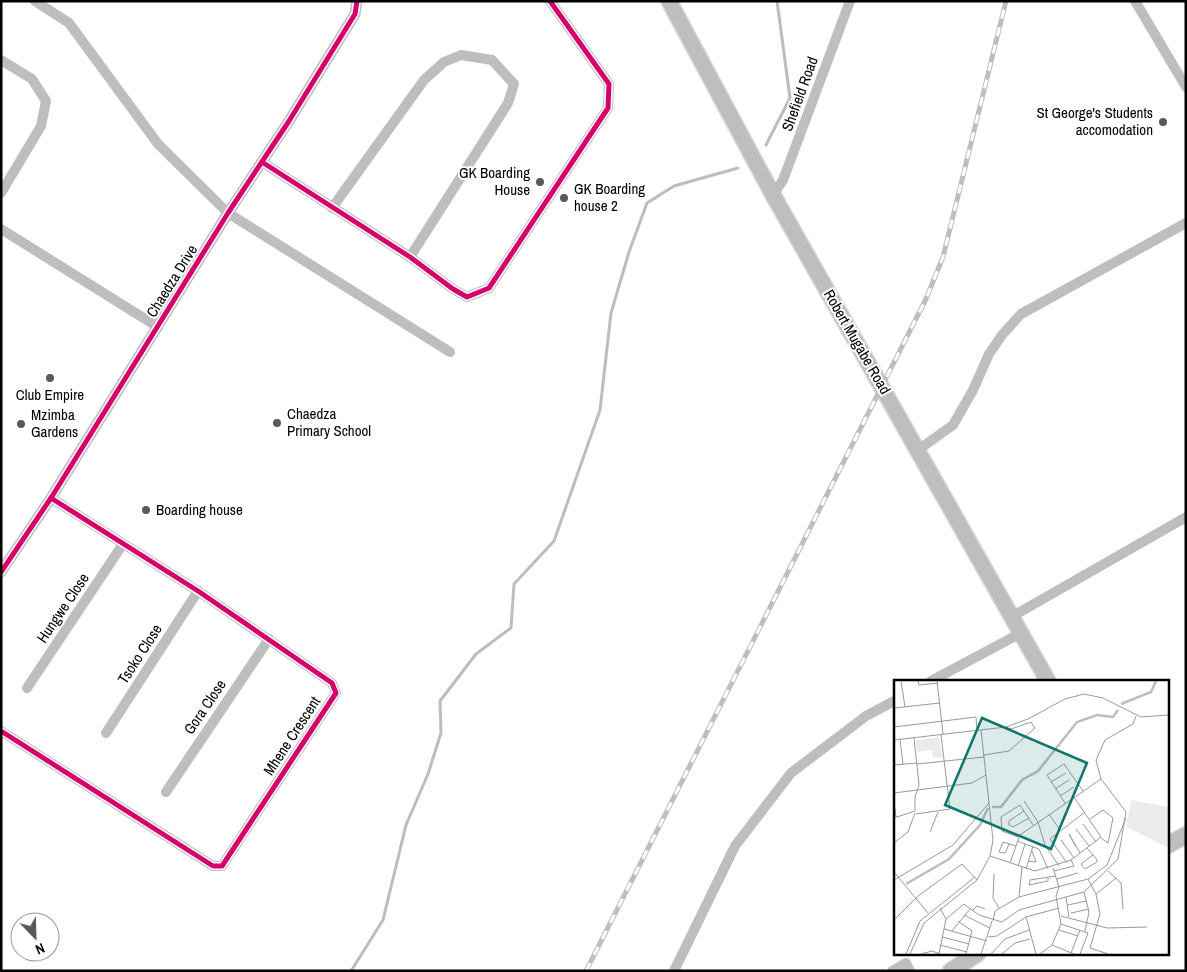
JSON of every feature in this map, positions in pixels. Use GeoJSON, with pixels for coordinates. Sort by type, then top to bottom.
{"type":"FeatureCollection","features":[{"type":"Feature","properties":{"kind":"highway"},"geometry":{"type":"LineString","coordinates":[[951,971],[976,954]]}},
{"type":"Feature","properties":{"kind":"main road","name":"Robert Mugabe Road"},"geometry":{"type":"LineString","coordinates":[[669,1],[773,195],[1013,616],[1047,680]]}},
{"type":"Feature","properties":{"kind":"street"},"geometry":{"type":"LineString","coordinates":[[35,1],[69,23],[158,144],[228,214],[450,352]]}},
{"type":"Feature","properties":{"kind":"street","name":"Chaedza Drive"},"geometry":{"type":"LineString","coordinates":[[1,572],[51,498],[228,214],[289,122],[355,14],[358,1]]}},
{"type":"Feature","properties":{"kind":"street"},"geometry":{"type":"LineString","coordinates":[[262,162],[410,257],[467,297],[489,288],[608,108],[609,84],[550,1]]}},
{"type":"Feature","properties":{"kind":"street","name":"Shefield Road"},"geometry":{"type":"LineString","coordinates":[[773,195],[783,180],[850,1]]}},
{"type":"Feature","properties":{"kind":"street"},"geometry":{"type":"LineString","coordinates":[[1135,1],[1186,87]]}},
{"type":"Feature","properties":{"kind":"street"},"geometry":{"type":"LineString","coordinates":[[332,208],[424,80],[444,62],[462,55],[492,60],[514,84],[508,103],[410,257]]}},
{"type":"Feature","properties":{"kind":"street"},"geometry":{"type":"LineString","coordinates":[[1,60],[32,80],[46,101],[41,126],[1,193]]}},
{"type":"Feature","properties":{"kind":"street"},"geometry":{"type":"LineString","coordinates":[[918,450],[953,425],[973,390],[989,354],[1002,335],[1021,314],[1186,222]]}},
{"type":"Feature","properties":{"kind":"street"},"geometry":{"type":"LineString","coordinates":[[1,229],[158,327]]}},
{"type":"Feature","properties":{"kind":"street","name":"Mhene Crescent"},"geometry":{"type":"LineString","coordinates":[[1,731],[214,866],[222,866],[336,693],[332,683],[198,591],[51,498]]}},
{"type":"Feature","properties":{"kind":"street"},"geometry":{"type":"LineString","coordinates":[[1013,616],[1186,517]]}},
{"type":"Feature","properties":{"kind":"street","name":"Hungwe Close"},"geometry":{"type":"LineString","coordinates":[[27,688],[123,544]]}},
{"type":"Feature","properties":{"kind":"street","name":"Tsoko Close"},"geometry":{"type":"LineString","coordinates":[[106,733],[198,591]]}},
{"type":"Feature","properties":{"kind":"street"},"geometry":{"type":"LineString","coordinates":[[934,680],[1021,633]]}},
{"type":"Feature","properties":{"kind":"street","name":"Gora Close"},"geometry":{"type":"LineString","coordinates":[[166,792],[268,639]]}},
{"type":"Feature","properties":{"kind":"street"},"geometry":{"type":"LineString","coordinates":[[674,971],[735,846],[791,774],[866,716],[894,701]]}},
{"type":"Feature","properties":{"kind":"street"},"geometry":{"type":"LineString","coordinates":[[892,971],[906,963],[910,971]]}},
{"type":"Feature","properties":{"kind":"waterway"},"geometry":{"type":"LineString","coordinates":[[766,145],[790,98],[777,1]]}},
{"type":"Feature","properties":{"kind":"waterway"},"geometry":{"type":"LineString","coordinates":[[351,971],[383,920],[406,825],[428,774],[441,733],[440,701],[476,654],[511,628],[514,584],[554,541],[600,410],[611,313],[629,252],[647,203],[674,186],[738,168]]}},
{"type":"Feature","properties":{"kind":"railway"},"geometry":{"type":"LineString","coordinates":[[586,971],[926,299],[943,257],[1006,1]]}},
{"type":"Feature","properties":{"kind":"cycle path"},"geometry":{"type":"LineString","coordinates":[[1,572],[51,498],[228,213],[289,121],[355,14],[357,1]]}},
{"type":"Feature","properties":{"kind":"cycle path"},"geometry":{"type":"LineString","coordinates":[[262,162],[410,257],[467,297],[489,288],[608,108],[609,84],[550,1]]}},
{"type":"Feature","properties":{"kind":"cycle path"},"geometry":{"type":"LineString","coordinates":[[1,731],[213,866],[222,866],[336,693],[332,683],[198,591],[51,498]]}},
{"type":"Feature","properties":{"kind":"place","name":"St George's Students accomodation"},"geometry":{"type":"Point","coordinates":[1163,122]}},
{"type":"Feature","properties":{"kind":"place","name":"GK Boarding House"},"geometry":{"type":"Point","coordinates":[540,182]}},
{"type":"Feature","properties":{"kind":"place","name":"GK Boarding house 2"},"geometry":{"type":"Point","coordinates":[564,198]}},
{"type":"Feature","properties":{"kind":"place","name":"Club Empire"},"geometry":{"type":"Point","coordinates":[50,378]}},
{"type":"Feature","properties":{"kind":"place","name":"Chaedza Primary School"},"geometry":{"type":"Point","coordinates":[277,423]}},
{"type":"Feature","properties":{"kind":"place","name":"Mzimba Gardens"},"geometry":{"type":"Point","coordinates":[21,424]}},
{"type":"Feature","properties":{"kind":"place","name":"Boarding house"},"geometry":{"type":"Point","coordinates":[146,510]}}]}
